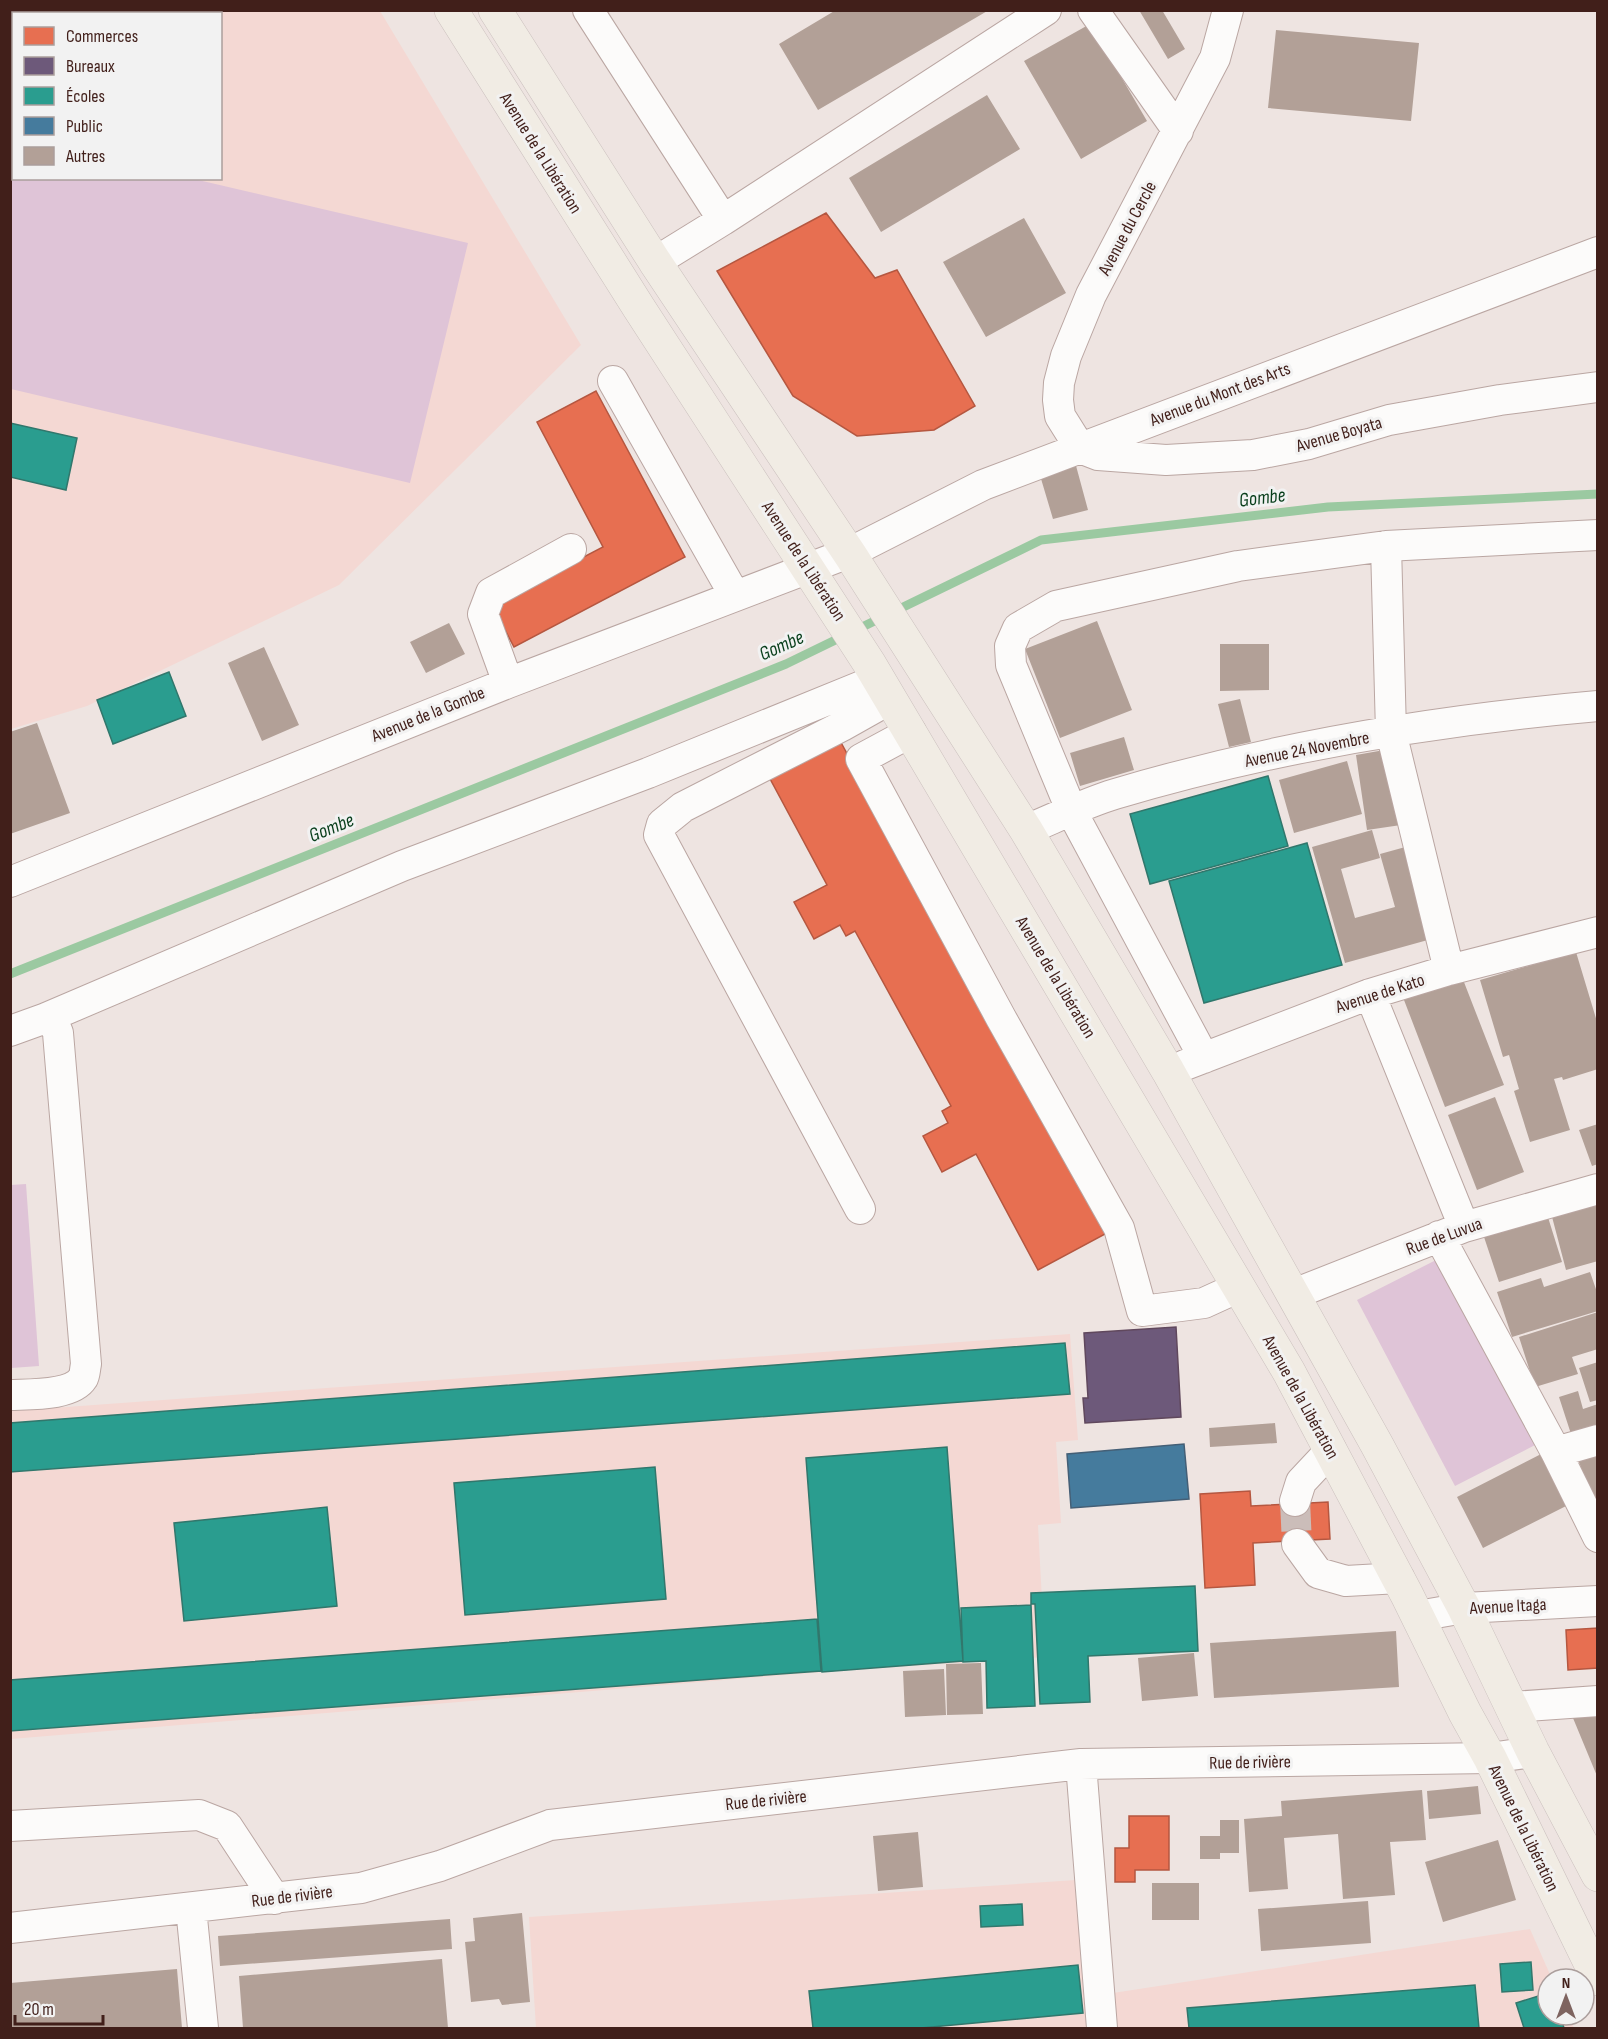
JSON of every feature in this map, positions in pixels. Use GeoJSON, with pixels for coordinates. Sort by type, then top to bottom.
{"type":"FeatureCollection","features":[{"type":"Feature","properties":{"kind":"main road","name":"Avenue de la Libération"},"geometry":{"type":"LineString","coordinates":[[451,10],[639,308],[831,602],[911,732],[1289,1372],[1399,1578],[1598,1979]]}},
{"type":"Feature","properties":{"kind":"main road","name":"Avenue de la Libération"},"geometry":{"type":"LineString","coordinates":[[495,10],[655,262],[849,553],[1026,830],[1168,1071],[1294,1294],[1464,1608],[1533,1752],[1595,1866]]}},
{"type":"Feature","properties":{"kind":"street"},"geometry":{"type":"LineString","coordinates":[[588,10],[723,220]]}},
{"type":"Feature","properties":{"kind":"street"},"geometry":{"type":"LineString","coordinates":[[655,262],[1046,10]]}},
{"type":"Feature","properties":{"kind":"street"},"geometry":{"type":"LineString","coordinates":[[1094,10],[1178,131]]}},
{"type":"Feature","properties":{"kind":"street","name":"Avenue du Cercle"},"geometry":{"type":"LineString","coordinates":[[1080,448],[1060,416],[1059,383],[1066,356],[1091,295],[1215,58],[1228,10]]}},
{"type":"Feature","properties":{"kind":"street","name":"Avenue du Mont des Arts"},"geometry":{"type":"LineString","coordinates":[[849,553],[983,485],[1598,252]]}},
{"type":"Feature","properties":{"kind":"street"},"geometry":{"type":"LineString","coordinates":[[613,381],[735,596]]}},
{"type":"Feature","properties":{"kind":"street","name":"Avenue Boyata"},"geometry":{"type":"LineString","coordinates":[[1080,448],[1098,455],[1166,460],[1253,455],[1310,444],[1389,420],[1500,400],[1598,387]]}},
{"type":"Feature","properties":{"kind":"street"},"geometry":{"type":"LineString","coordinates":[[1204,1058],[1072,812],[1011,665],[1010,646],[1018,628],[1056,606],[1227,568],[1386,546],[1598,535]]}},
{"type":"Feature","properties":{"kind":"street"},"geometry":{"type":"LineString","coordinates":[[1386,546],[1391,732],[1449,970]]}},
{"type":"Feature","properties":{"kind":"street"},"geometry":{"type":"LineString","coordinates":[[508,683],[483,614],[486,603],[491,593],[571,549]]}},
{"type":"Feature","properties":{"kind":"street","name":"Avenue de la Gombe"},"geometry":{"type":"LineString","coordinates":[[10,882],[508,683],[849,553]]}},
{"type":"Feature","properties":{"kind":"street"},"geometry":{"type":"LineString","coordinates":[[10,1031],[46,1018],[402,866],[648,773],[879,680]]}},
{"type":"Feature","properties":{"kind":"street"},"geometry":{"type":"LineString","coordinates":[[860,1209],[659,835],[662,824],[683,807],[842,726],[879,680]]}},
{"type":"Feature","properties":{"kind":"street","name":"Avenue 24 Novembre"},"geometry":{"type":"LineString","coordinates":[[1026,830],[1113,795],[1250,759],[1391,732],[1598,706]]}},
{"type":"Feature","properties":{"kind":"street"},"geometry":{"type":"LineString","coordinates":[[911,732],[861,759],[1001,1018],[1119,1228],[1142,1311],[1204,1303],[1239,1287]]}},
{"type":"Feature","properties":{"kind":"street","name":"Avenue de Kato"},"geometry":{"type":"LineString","coordinates":[[1168,1071],[1370,994],[1449,970],[1598,932]]}},
{"type":"Feature","properties":{"kind":"street"},"geometry":{"type":"LineString","coordinates":[[1370,994],[1452,1231],[1598,1537]]}},
{"type":"Feature","properties":{"kind":"street"},"geometry":{"type":"LineString","coordinates":[[10,1395],[50,1393],[72,1388],[83,1378],[86,1364],[58,1033],[54,1023],[46,1018]]}},
{"type":"Feature","properties":{"kind":"street","name":"Rue de Luvua"},"geometry":{"type":"LineString","coordinates":[[1294,1294],[1452,1231],[1598,1189]]}},
{"type":"Feature","properties":{"kind":"street"},"geometry":{"type":"LineString","coordinates":[[1556,1452],[1598,1440]]}},
{"type":"Feature","properties":{"kind":"street"},"geometry":{"type":"LineString","coordinates":[[1295,1501],[1301,1482],[1331,1450]]}},
{"type":"Feature","properties":{"kind":"street"},"geometry":{"type":"LineString","coordinates":[[1297,1544],[1318,1573],[1346,1581],[1399,1578]]}},
{"type":"Feature","properties":{"kind":"street","name":"Avenue Itaga"},"geometry":{"type":"LineString","coordinates":[[1418,1616],[1464,1608],[1598,1601]]}},
{"type":"Feature","properties":{"kind":"street"},"geometry":{"type":"LineString","coordinates":[[1512,1707],[1598,1701]]}},
{"type":"Feature","properties":{"kind":"street","name":"Rue de rivière"},"geometry":{"type":"LineString","coordinates":[[10,1928],[361,1888],[440,1866],[550,1825],[1082,1764],[1490,1758],[1533,1752]]}},
{"type":"Feature","properties":{"kind":"street"},"geometry":{"type":"LineString","coordinates":[[1082,1764],[1102,2028]]}},
{"type":"Feature","properties":{"kind":"street"},"geometry":{"type":"LineString","coordinates":[[10,1826],[199,1815],[226,1826],[275,1899]]}},
{"type":"Feature","properties":{"kind":"street"},"geometry":{"type":"LineString","coordinates":[[191,1908],[203,2028]]}},
{"type":"Feature","properties":{"kind":"shaded area"},"geometry":{"type":"Polygon","coordinates":[[[11,11],[380,11],[581,345],[339,585],[87,706],[11,729],[11,11]]]}},
{"type":"Feature","properties":{"kind":"shaded area"},"geometry":{"type":"Polygon","coordinates":[[[12,180],[198,180],[468,243],[410,483],[11,389],[10,189],[12,180]]]}},
{"type":"Feature","properties":{"kind":"shaded area"},"geometry":{"type":"Polygon","coordinates":[[[26,1184],[39,1366],[11,1368],[11,1185],[26,1184]]]}},
{"type":"Feature","properties":{"kind":"shaded area"},"geometry":{"type":"Polygon","coordinates":[[[1440,1258],[1537,1444],[1455,1486],[1357,1300],[1440,1258]]]}},
{"type":"Feature","properties":{"kind":"shaded area"},"geometry":{"type":"Polygon","coordinates":[[[1070,1334],[1078,1440],[1056,1442],[1061,1523],[1038,1525],[1045,1657],[822,1672],[11,1739],[11,1411],[1070,1334]]]}},
{"type":"Feature","properties":{"kind":"shaded area"},"geometry":{"type":"Polygon","coordinates":[[[1091,1879],[1100,1995],[1530,1929],[1547,1967],[1536,1967],[1536,2027],[1574,2028],[536,2028],[529,1917],[1091,1879]]]}},
{"type":"Feature","properties":{"kind":"building: Commerces"},"geometry":{"type":"Polygon","coordinates":[[[826,213],[875,278],[897,270],[975,406],[934,430],[857,436],[793,396],[717,271],[826,213]]]}},
{"type":"Feature","properties":{"kind":"building: Commerces"},"geometry":{"type":"Polygon","coordinates":[[[596,391],[685,557],[514,647],[492,605],[603,547],[537,422],[596,391]]]}},
{"type":"Feature","properties":{"kind":"building: Commerces"},"geometry":{"type":"Polygon","coordinates":[[[838,737],[1107,1233],[1038,1270],[976,1154],[942,1172],[923,1136],[948,1123],[942,1111],[951,1106],[855,931],[846,936],[840,925],[814,939],[794,902],[827,885],[768,775],[838,737]]]}},
{"type":"Feature","properties":{"kind":"building: Commerces"},"geometry":{"type":"Polygon","coordinates":[[[1250,1491],[1251,1506],[1328,1502],[1330,1539],[1253,1543],[1255,1585],[1205,1588],[1200,1494],[1250,1491]]]}},
{"type":"Feature","properties":{"kind":"building: Commerces"},"geometry":{"type":"Polygon","coordinates":[[[1598,1628],[1598,1668],[1568,1670],[1566,1630],[1598,1628]]]}},
{"type":"Feature","properties":{"kind":"building: Commerces"},"geometry":{"type":"Polygon","coordinates":[[[1129,1816],[1169,1816],[1169,1870],[1135,1870],[1135,1882],[1115,1882],[1115,1848],[1129,1848],[1129,1816]]]}},
{"type":"Feature","properties":{"kind":"building: Bureaux"},"geometry":{"type":"Polygon","coordinates":[[[1176,1327],[1181,1417],[1085,1423],[1083,1398],[1088,1398],[1084,1333],[1176,1327]]]}},
{"type":"Feature","properties":{"kind":"building: Écoles"},"geometry":{"type":"Polygon","coordinates":[[[10,423],[77,438],[66,490],[10,477],[10,423]]]}},
{"type":"Feature","properties":{"kind":"building: Écoles"},"geometry":{"type":"Polygon","coordinates":[[[169,672],[186,716],[113,744],[97,700],[169,672]]]}},
{"type":"Feature","properties":{"kind":"building: Écoles"},"geometry":{"type":"Polygon","coordinates":[[[1268,776],[1288,846],[1150,884],[1130,814],[1268,776]]]}},
{"type":"Feature","properties":{"kind":"building: Écoles"},"geometry":{"type":"Polygon","coordinates":[[[1307,843],[1342,965],[1204,1003],[1169,881],[1307,843]]]}},
{"type":"Feature","properties":{"kind":"building: Écoles"},"geometry":{"type":"Polygon","coordinates":[[[1065,1343],[1070,1394],[10,1472],[10,1423],[1065,1343]]]}},
{"type":"Feature","properties":{"kind":"building: Écoles"},"geometry":{"type":"Polygon","coordinates":[[[947,1447],[963,1661],[822,1672],[806,1458],[947,1447]]]}},
{"type":"Feature","properties":{"kind":"building: Écoles"},"geometry":{"type":"Polygon","coordinates":[[[655,1467],[666,1599],[465,1615],[454,1483],[655,1467]]]}},
{"type":"Feature","properties":{"kind":"building: Écoles"},"geometry":{"type":"Polygon","coordinates":[[[327,1507],[337,1606],[184,1621],[174,1523],[327,1507]]]}},
{"type":"Feature","properties":{"kind":"building: Écoles"},"geometry":{"type":"Polygon","coordinates":[[[1195,1586],[1198,1651],[1088,1656],[1090,1702],[1040,1704],[1035,1604],[1031,1604],[1031,1593],[1195,1586]]]}},
{"type":"Feature","properties":{"kind":"building: Écoles"},"geometry":{"type":"Polygon","coordinates":[[[1031,1605],[1035,1706],[987,1708],[986,1661],[963,1662],[961,1608],[1031,1605]]]}},
{"type":"Feature","properties":{"kind":"building: Écoles"},"geometry":{"type":"Polygon","coordinates":[[[817,1619],[821,1671],[10,1731],[10,1680],[817,1619]]]}},
{"type":"Feature","properties":{"kind":"building: Écoles"},"geometry":{"type":"Polygon","coordinates":[[[1022,1904],[1023,1925],[981,1927],[980,1906],[1022,1904]]]}},
{"type":"Feature","properties":{"kind":"building: Écoles"},"geometry":{"type":"Polygon","coordinates":[[[1531,1962],[1533,1990],[1502,1992],[1500,1964],[1531,1962]]]}},
{"type":"Feature","properties":{"kind":"building: Écoles"},"geometry":{"type":"Polygon","coordinates":[[[1078,1965],[1083,2013],[921,2028],[813,2028],[809,1991],[1078,1965]]]}},
{"type":"Feature","properties":{"kind":"building: Écoles"},"geometry":{"type":"Polygon","coordinates":[[[1475,1985],[1479,2028],[1189,2028],[1187,2008],[1475,1985]]]}},
{"type":"Feature","properties":{"kind":"building: Écoles"},"geometry":{"type":"Polygon","coordinates":[[[1536,1997],[1536,2027],[1564,2028],[1524,2028],[1516,2003],[1536,1997]]]}},
{"type":"Feature","properties":{"kind":"building: Public"},"geometry":{"type":"Polygon","coordinates":[[[1184,1444],[1189,1499],[1071,1508],[1067,1454],[1184,1444]]]}},
{"type":"Feature","properties":{"kind":"building: Autres"},"geometry":{"type":"Polygon","coordinates":[[[836,10],[989,10],[818,110],[779,44],[836,10]]]}},
{"type":"Feature","properties":{"kind":"building: Autres"},"geometry":{"type":"Polygon","coordinates":[[[1139,10],[1162,10],[1185,49],[1168,59],[1139,10]]]}},
{"type":"Feature","properties":{"kind":"building: Autres"},"geometry":{"type":"Polygon","coordinates":[[[1090,24],[1147,121],[1081,159],[1024,61],[1090,24]]]}},
{"type":"Feature","properties":{"kind":"building: Autres"},"geometry":{"type":"Polygon","coordinates":[[[1276,30],[1419,43],[1411,121],[1268,108],[1276,30]]]}},
{"type":"Feature","properties":{"kind":"building: Autres"},"geometry":{"type":"Polygon","coordinates":[[[987,95],[1020,149],[881,232],[849,178],[987,95]]]}},
{"type":"Feature","properties":{"kind":"building: Autres"},"geometry":{"type":"Polygon","coordinates":[[[1024,218],[1066,293],[986,337],[943,262],[1024,218]]]}},
{"type":"Feature","properties":{"kind":"building: Autres"},"geometry":{"type":"Polygon","coordinates":[[[1075,462],[1088,510],[1053,519],[1039,472],[1075,462]]]}},
{"type":"Feature","properties":{"kind":"building: Autres"},"geometry":{"type":"Polygon","coordinates":[[[1097,621],[1132,710],[1060,738],[1025,649],[1097,621]]]}},
{"type":"Feature","properties":{"kind":"building: Autres"},"geometry":{"type":"Polygon","coordinates":[[[449,623],[465,654],[426,673],[410,642],[449,623]]]}},
{"type":"Feature","properties":{"kind":"building: Autres"},"geometry":{"type":"Polygon","coordinates":[[[1220,644],[1269,644],[1269,690],[1220,691],[1220,644]]]}},
{"type":"Feature","properties":{"kind":"building: Autres"},"geometry":{"type":"Polygon","coordinates":[[[264,647],[299,725],[262,741],[228,663],[264,647]]]}},
{"type":"Feature","properties":{"kind":"building: Autres"},"geometry":{"type":"Polygon","coordinates":[[[1240,699],[1251,742],[1229,747],[1218,704],[1240,699]]]}},
{"type":"Feature","properties":{"kind":"building: Autres"},"geometry":{"type":"Polygon","coordinates":[[[37,723],[70,813],[10,834],[10,732],[37,723]]]}},
{"type":"Feature","properties":{"kind":"building: Autres"},"geometry":{"type":"Polygon","coordinates":[[[1124,737],[1134,770],[1080,786],[1070,753],[1124,737]]]}},
{"type":"Feature","properties":{"kind":"building: Autres"},"geometry":{"type":"Polygon","coordinates":[[[1390,749],[1401,825],[1367,830],[1356,755],[1390,749]]]}},
{"type":"Feature","properties":{"kind":"building: Autres"},"geometry":{"type":"Polygon","coordinates":[[[1347,761],[1362,814],[1294,833],[1279,780],[1347,761]]]}},
{"type":"Feature","properties":{"kind":"building: Autres"},"geometry":{"type":"Polygon","coordinates":[[[1372,830],[1380,858],[1341,869],[1355,918],[1395,907],[1380,854],[1409,846],[1435,938],[1345,963],[1312,847],[1372,830]]]}},
{"type":"Feature","properties":{"kind":"building: Autres"},"geometry":{"type":"Polygon","coordinates":[[[1576,952],[1598,1025],[1598,1069],[1563,1080],[1562,1077],[1554,1079],[1570,1130],[1530,1142],[1514,1091],[1519,1089],[1509,1055],[1503,1057],[1480,980],[1576,952]]]}},
{"type":"Feature","properties":{"kind":"building: Autres"},"geometry":{"type":"Polygon","coordinates":[[[1462,977],[1504,1085],[1445,1107],[1404,1000],[1462,977]]]}},
{"type":"Feature","properties":{"kind":"building: Autres"},"geometry":{"type":"Polygon","coordinates":[[[1495,1097],[1524,1172],[1477,1190],[1448,1115],[1495,1097]]]}},
{"type":"Feature","properties":{"kind":"building: Autres"},"geometry":{"type":"Polygon","coordinates":[[[1598,1124],[1598,1164],[1592,1166],[1579,1130],[1598,1124]]]}},
{"type":"Feature","properties":{"kind":"building: Autres"},"geometry":{"type":"Polygon","coordinates":[[[1598,1200],[1598,1261],[1566,1270],[1551,1213],[1598,1200]]]}},
{"type":"Feature","properties":{"kind":"building: Autres"},"geometry":{"type":"Polygon","coordinates":[[[1546,1211],[1562,1262],[1499,1282],[1482,1231],[1546,1211]]]}},
{"type":"Feature","properties":{"kind":"building: Autres"},"geometry":{"type":"Polygon","coordinates":[[[1590,1272],[1598,1295],[1598,1311],[1512,1337],[1497,1292],[1541,1278],[1544,1287],[1590,1272]]]}},
{"type":"Feature","properties":{"kind":"building: Autres"},"geometry":{"type":"Polygon","coordinates":[[[1598,1312],[1598,1349],[1572,1357],[1578,1374],[1535,1387],[1519,1337],[1598,1312]]]}},
{"type":"Feature","properties":{"kind":"building: Autres"},"geometry":{"type":"Polygon","coordinates":[[[1598,1362],[1598,1400],[1590,1402],[1579,1368],[1598,1362]]]}},
{"type":"Feature","properties":{"kind":"building: Autres"},"geometry":{"type":"Polygon","coordinates":[[[1578,1391],[1583,1409],[1598,1404],[1598,1425],[1571,1434],[1559,1397],[1578,1391]]]}},
{"type":"Feature","properties":{"kind":"building: Autres"},"geometry":{"type":"Polygon","coordinates":[[[1275,1423],[1277,1443],[1210,1447],[1209,1428],[1275,1423]]]}},
{"type":"Feature","properties":{"kind":"building: Autres"},"geometry":{"type":"Polygon","coordinates":[[[1598,1446],[1598,1509],[1597,1509],[1575,1452],[1598,1446]]]}},
{"type":"Feature","properties":{"kind":"building: Autres"},"geometry":{"type":"Polygon","coordinates":[[[1547,1451],[1574,1502],[1483,1548],[1457,1497],[1547,1451]]]}},
{"type":"Feature","properties":{"kind":"building: Autres"},"geometry":{"type":"Polygon","coordinates":[[[1396,1631],[1399,1687],[1214,1698],[1210,1643],[1396,1631]]]}},
{"type":"Feature","properties":{"kind":"building: Autres"},"geometry":{"type":"Polygon","coordinates":[[[1194,1653],[1198,1696],[1142,1701],[1138,1658],[1194,1653]]]}},
{"type":"Feature","properties":{"kind":"building: Autres"},"geometry":{"type":"Polygon","coordinates":[[[981,1663],[983,1714],[947,1715],[946,1664],[981,1663]]]}},
{"type":"Feature","properties":{"kind":"building: Autres"},"geometry":{"type":"Polygon","coordinates":[[[944,1669],[946,1715],[905,1717],[903,1671],[944,1669]]]}},
{"type":"Feature","properties":{"kind":"building: Autres"},"geometry":{"type":"Polygon","coordinates":[[[1598,1704],[1598,1776],[1597,1776],[1568,1706],[1598,1704]]]}},
{"type":"Feature","properties":{"kind":"building: Autres"},"geometry":{"type":"Polygon","coordinates":[[[1478,1786],[1481,1814],[1429,1819],[1427,1791],[1478,1786]]]}},
{"type":"Feature","properties":{"kind":"building: Autres"},"geometry":{"type":"Polygon","coordinates":[[[1422,1790],[1426,1840],[1390,1842],[1395,1895],[1343,1899],[1338,1834],[1284,1838],[1288,1889],[1249,1892],[1244,1819],[1282,1816],[1281,1801],[1422,1790]]]}},
{"type":"Feature","properties":{"kind":"building: Autres"},"geometry":{"type":"Polygon","coordinates":[[[1220,1820],[1239,1820],[1239,1853],[1220,1853],[1220,1859],[1200,1859],[1200,1836],[1220,1836],[1220,1820]]]}},
{"type":"Feature","properties":{"kind":"building: Autres"},"geometry":{"type":"Polygon","coordinates":[[[918,1832],[923,1887],[878,1891],[873,1836],[918,1832]]]}},
{"type":"Feature","properties":{"kind":"building: Autres"},"geometry":{"type":"Polygon","coordinates":[[[1498,1840],[1516,1900],[1443,1922],[1425,1862],[1498,1840]]]}},
{"type":"Feature","properties":{"kind":"building: Autres"},"geometry":{"type":"Polygon","coordinates":[[[1152,1883],[1199,1883],[1199,1920],[1152,1920],[1152,1883]]]}},
{"type":"Feature","properties":{"kind":"building: Autres"},"geometry":{"type":"Polygon","coordinates":[[[1368,1901],[1371,1943],[1261,1951],[1258,1909],[1368,1901]]]}},
{"type":"Feature","properties":{"kind":"building: Autres"},"geometry":{"type":"Polygon","coordinates":[[[522,1913],[530,2002],[502,2005],[499,1999],[471,2002],[465,1942],[475,1941],[473,1918],[522,1913]]]}},
{"type":"Feature","properties":{"kind":"building: Autres"},"geometry":{"type":"Polygon","coordinates":[[[450,1919],[452,1949],[220,1966],[218,1936],[450,1919]]]}},
{"type":"Feature","properties":{"kind":"building: Autres"},"geometry":{"type":"Polygon","coordinates":[[[442,1959],[448,2028],[243,2028],[239,1976],[442,1959]]]}},
{"type":"Feature","properties":{"kind":"building: Autres"},"geometry":{"type":"Polygon","coordinates":[[[177,1969],[182,2028],[10,2028],[10,1983],[177,1969]]]}},
{"type":"Feature","properties":{"kind":"waterway","name":"Gombe"},"geometry":{"type":"LineString","coordinates":[[10,974],[786,664],[1041,540],[1328,507],[1598,494]]}},
{"type":"Feature","properties":{"kind":"tunnel"},"geometry":{"type":"LineString","coordinates":[[1295,1501],[1297,1544]]}}]}
